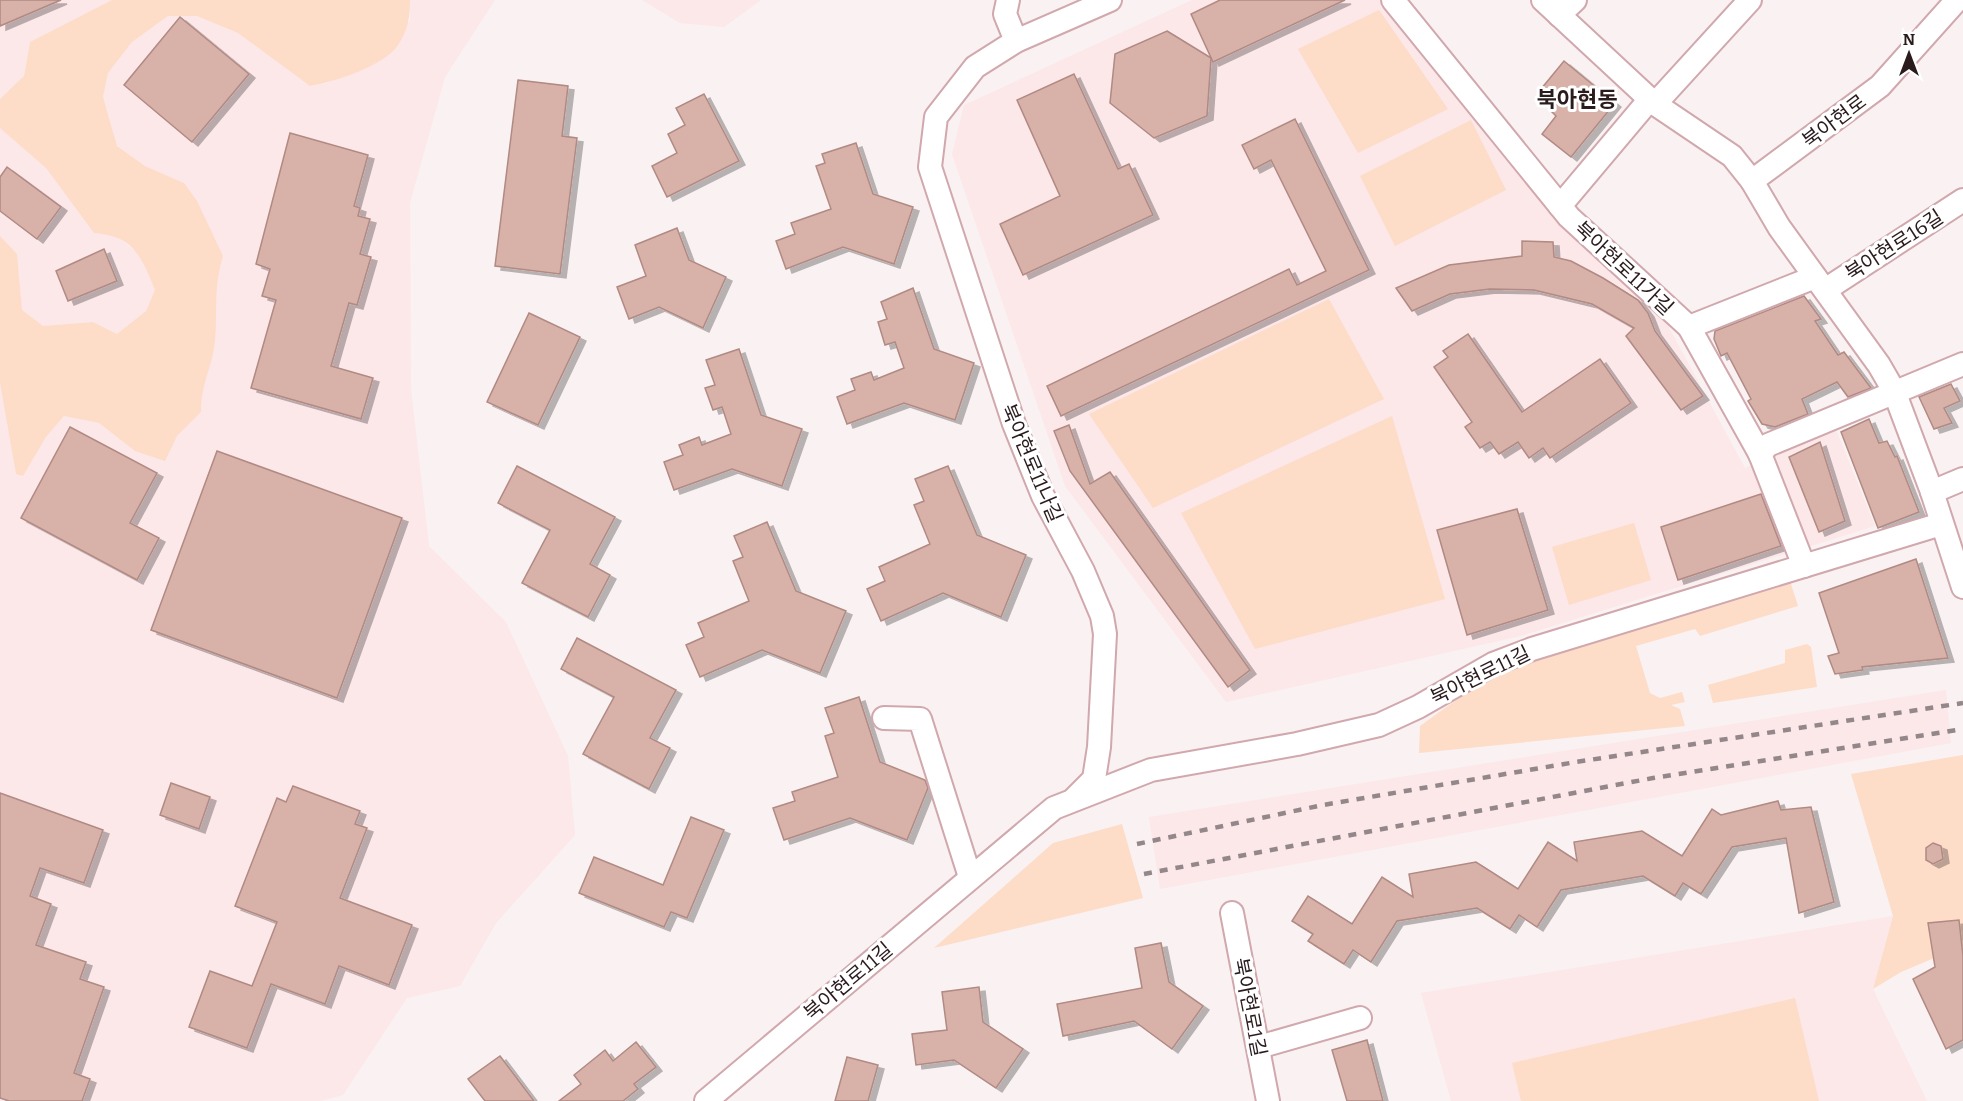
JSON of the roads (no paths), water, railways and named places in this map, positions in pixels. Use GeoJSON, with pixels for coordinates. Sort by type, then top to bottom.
{"type":"FeatureCollection","features":[{"type":"Feature","properties":{"kind":"street"},"geometry":{"type":"LineString","coordinates":[[1008,0],[1005,14],[1016,41],[1110,0]]}},
{"type":"Feature","properties":{"kind":"street","name":"북아현로11가길"},"geometry":{"type":"LineString","coordinates":[[1393,0],[1560,206],[1689,327],[1760,454],[1804,566]]}},
{"type":"Feature","properties":{"kind":"street"},"geometry":{"type":"LineString","coordinates":[[1560,206],[1653,102],[1750,0]]}},
{"type":"Feature","properties":{"kind":"street","name":"북아현로"},"geometry":{"type":"LineString","coordinates":[[1752,181],[1880,86],[1957,0]]}},
{"type":"Feature","properties":{"kind":"street"},"geometry":{"type":"LineString","coordinates":[[1559,5],[1653,102],[1732,156],[1752,181],[1779,227],[1894,391],[1932,492],[1962,583]]}},
{"type":"Feature","properties":{"kind":"street","name":"북아현로11나길"},"geometry":{"type":"LineString","coordinates":[[1016,41],[975,67],[936,117],[930,167],[992,362],[1042,496],[1083,571],[1102,616],[1105,634],[1094,778],[1063,805]]}},
{"type":"Feature","properties":{"kind":"street","name":"북아현로16길"},"geometry":{"type":"LineString","coordinates":[[1689,327],[1820,284],[1963,200]]}},
{"type":"Feature","properties":{"kind":"street"},"geometry":{"type":"LineString","coordinates":[[1760,454],[1768,445],[1963,364]]}},
{"type":"Feature","properties":{"kind":"street"},"geometry":{"type":"LineString","coordinates":[[1932,492],[1963,479]]}},
{"type":"Feature","properties":{"kind":"street","name":"북아현로11길"},"geometry":{"type":"LineString","coordinates":[[706,1101],[989,861],[1063,805],[1151,770],[1297,744],[1379,725],[1418,706],[1492,664],[1532,649],[1941,524]]}},
{"type":"Feature","properties":{"kind":"street"},"geometry":{"type":"LineString","coordinates":[[884,718],[920,719],[970,877]]}},
{"type":"Feature","properties":{"kind":"street","name":"북아현로1길"},"geometry":{"type":"LineString","coordinates":[[1232,913],[1268,1101]]}},
{"type":"Feature","properties":{"kind":"street"},"geometry":{"type":"LineString","coordinates":[[1259,1047],[1360,1018]]}},
{"type":"Feature","properties":{"kind":"railway"},"geometry":{"type":"LineString","coordinates":[[1137,844],[1323,805],[1576,762],[1963,703]]}},
{"type":"Feature","properties":{"kind":"railway"},"geometry":{"type":"LineString","coordinates":[[1144,874],[1653,778],[1963,729]]}},
{"type":"Feature","properties":{"kind":"district","name":"북아현동"},"geometry":{"type":"Point","coordinates":[1577,99]}}]}
